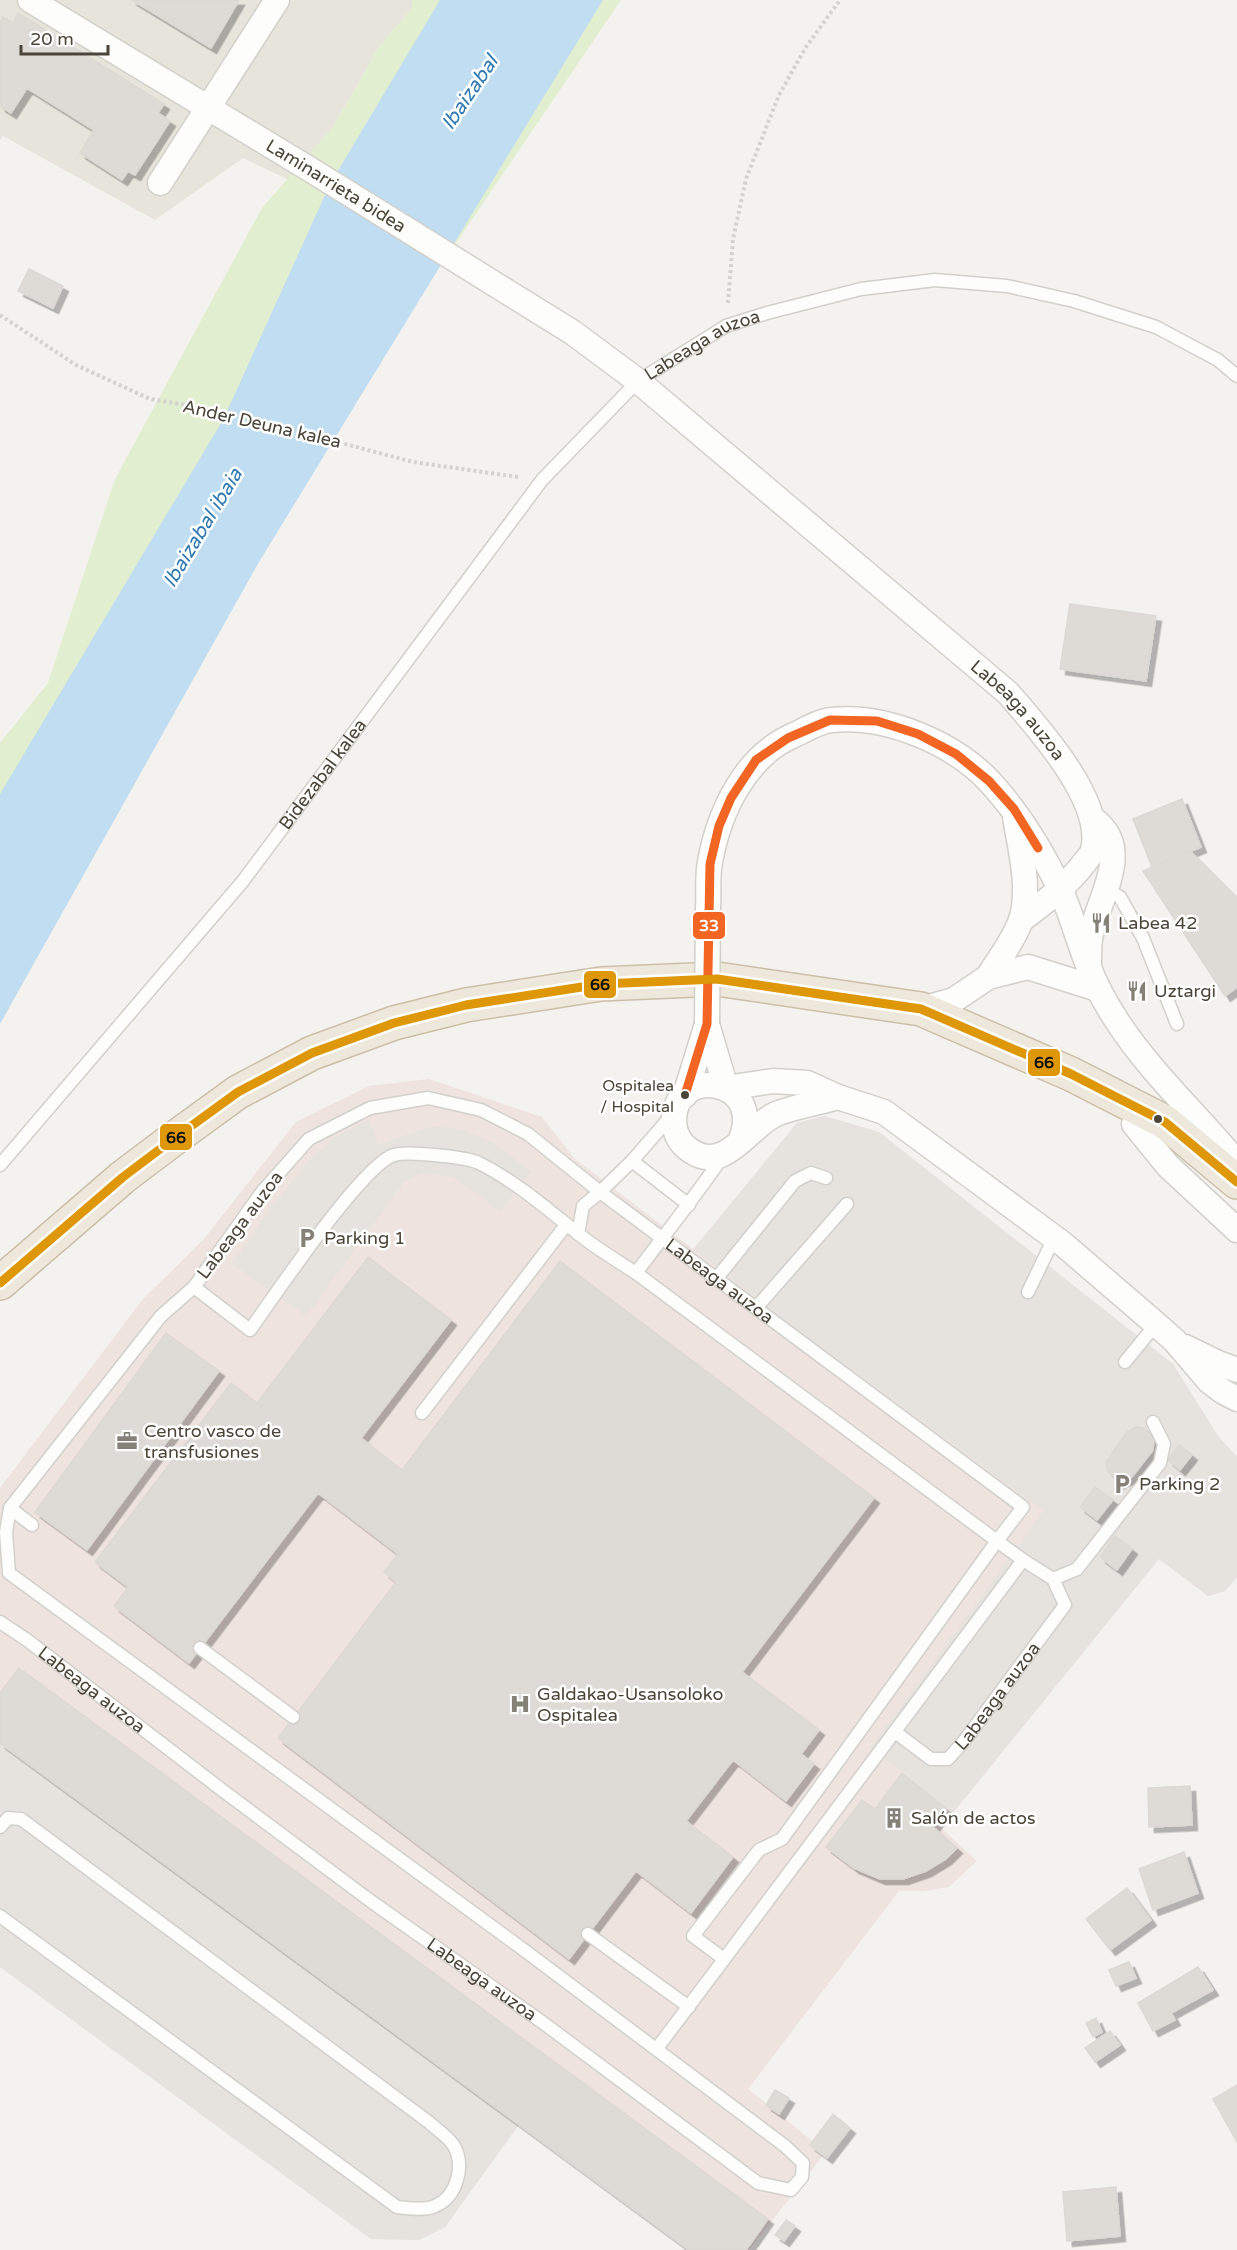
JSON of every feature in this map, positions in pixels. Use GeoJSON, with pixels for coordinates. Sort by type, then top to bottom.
{"type":"FeatureCollection","features":[{"type":"Feature","properties":{"kind":"highway"},"geometry":{"type":"LineString","coordinates":[[0,1283],[123,1177],[238,1092],[312,1053],[394,1023],[466,1005],[601,984],[717,979],[921,1010],[1071,1074],[1166,1122],[1237,1182]]}},
{"type":"Feature","properties":{"kind":"highway"},"geometry":{"type":"LineString","coordinates":[[1071,1074],[1210,1182],[1237,1206]]}},
{"type":"Feature","properties":{"kind":"street","name":"Laminarrieta bidea"},"geometry":{"type":"LineString","coordinates":[[30,0],[477,271],[572,332],[638,381]]}},
{"type":"Feature","properties":{"kind":"street"},"geometry":{"type":"LineString","coordinates":[[160,183],[277,0]]}},
{"type":"Feature","properties":{"kind":"street","name":"Labeaga auzoa"},"geometry":{"type":"LineString","coordinates":[[638,381],[1008,693],[1048,738],[1079,788],[1093,819],[1093,852],[1066,885],[1021,920],[988,977]]}},
{"type":"Feature","properties":{"kind":"street"},"geometry":{"type":"LineString","coordinates":[[734,1146],[746,1128],[746,1116],[743,1105],[736,1095],[726,1088],[707,1024],[710,864],[719,826],[731,798],[756,760],[788,738],[830,720],[877,721],[918,734],[956,754],[989,781],[1014,809],[1039,849],[1066,885],[1093,978],[1118,1023],[1175,1095],[1204,1124],[1237,1163]]}},
{"type":"Feature","properties":{"kind":"street","name":"Labeaga auzoa"},"geometry":{"type":"LineString","coordinates":[[1014,809],[1023,875],[1024,898],[1021,920]]}},
{"type":"Feature","properties":{"kind":"street","name":"Labeaga auzoa"},"geometry":{"type":"LineString","coordinates":[[921,1010],[954,1000],[988,977],[1028,967],[1093,978],[1090,938],[1113,862],[1110,842],[1104,827],[1093,819]]}},
{"type":"Feature","properties":{"kind":"street"},"geometry":{"type":"LineString","coordinates":[[1066,885],[1106,890]]}},
{"type":"Feature","properties":{"kind":"street"},"geometry":{"type":"LineString","coordinates":[[707,1024],[674,1125],[683,1145],[693,1153],[715,1157],[734,1146],[775,1115],[838,1097]]}},
{"type":"Feature","properties":{"kind":"street"},"geometry":{"type":"LineString","coordinates":[[680,1104],[692,1089],[709,1084],[726,1088],[773,1081],[807,1083],[838,1097],[884,1112],[1054,1238],[1175,1341],[1209,1381],[1237,1399]]}},
{"type":"Feature","properties":{"kind":"street"},"geometry":{"type":"LineString","coordinates":[[1134,1124],[1168,1167],[1237,1230]]}},
{"type":"Feature","properties":{"kind":"street"},"geometry":{"type":"LineString","coordinates":[[1175,1341],[1237,1370]]}},
{"type":"Feature","properties":{"kind":"lane","name":"Labeaga auzoa"},"geometry":{"type":"LineString","coordinates":[[638,381],[726,326],[861,289],[935,280],[1006,286],[1074,301],[1156,327],[1218,360],[1237,376]]}},
{"type":"Feature","properties":{"kind":"lane","name":"Bidezabal kalea"},"geometry":{"type":"LineString","coordinates":[[0,1165],[243,881],[542,480],[638,381]]}},
{"type":"Feature","properties":{"kind":"lane"},"geometry":{"type":"LineString","coordinates":[[1106,890],[1120,897],[1143,938],[1177,1024]]}},
{"type":"Feature","properties":{"kind":"lane","name":"Labeaga auzoa"},"geometry":{"type":"LineString","coordinates":[[1,1626],[27,1640],[222,1791],[353,1888],[551,2029],[758,2183],[791,2190],[802,2177],[803,2163],[785,2146],[657,2048],[5,1575],[6,1532],[10,1508],[161,1316],[194,1287],[262,1192],[309,1139],[370,1108],[428,1098],[481,1110],[528,1134],[662,1239],[1023,1507],[782,1839],[759,1850],[693,1936],[724,1959]]}},
{"type":"Feature","properties":{"kind":"lane"},"geometry":{"type":"LineString","coordinates":[[578,1234],[583,1206],[632,1161],[680,1104]]}},
{"type":"Feature","properties":{"kind":"lane"},"geometry":{"type":"LineString","coordinates":[[662,1239],[734,1146]]}},
{"type":"Feature","properties":{"kind":"lane","name":"Labeaga auzoa"},"geometry":{"type":"LineString","coordinates":[[194,1287],[250,1330],[322,1231],[366,1176],[393,1155],[426,1154],[477,1161],[514,1184],[578,1234],[636,1274],[662,1239]]}},
{"type":"Feature","properties":{"kind":"lane"},"geometry":{"type":"LineString","coordinates":[[632,1161],[689,1205]]}},
{"type":"Feature","properties":{"kind":"lane"},"geometry":{"type":"LineString","coordinates":[[716,1279],[795,1181],[811,1173],[826,1178]]}},
{"type":"Feature","properties":{"kind":"lane"},"geometry":{"type":"LineString","coordinates":[[756,1308],[847,1204]]}},
{"type":"Feature","properties":{"kind":"lane"},"geometry":{"type":"LineString","coordinates":[[422,1413],[566,1225]]}},
{"type":"Feature","properties":{"kind":"lane"},"geometry":{"type":"LineString","coordinates":[[1029,1292],[1054,1238]]}},
{"type":"Feature","properties":{"kind":"lane"},"geometry":{"type":"LineString","coordinates":[[636,1274],[997,1541],[1053,1579],[1077,1569],[1160,1463],[1164,1444],[1153,1422]]}},
{"type":"Feature","properties":{"kind":"lane"},"geometry":{"type":"LineString","coordinates":[[1125,1362],[1156,1324]]}},
{"type":"Feature","properties":{"kind":"lane"},"geometry":{"type":"LineString","coordinates":[[10,1508],[32,1526]]}},
{"type":"Feature","properties":{"kind":"lane"},"geometry":{"type":"LineString","coordinates":[[657,2048],[1023,1560]]}},
{"type":"Feature","properties":{"kind":"lane","name":"Labeaga auzoa"},"geometry":{"type":"LineString","coordinates":[[895,1732],[932,1758],[948,1759],[965,1740],[1065,1605],[1053,1579]]}},
{"type":"Feature","properties":{"kind":"lane"},"geometry":{"type":"LineString","coordinates":[[200,1648],[293,1717]]}},
{"type":"Feature","properties":{"kind":"lane"},"geometry":{"type":"LineString","coordinates":[[0,1827],[8,1818],[21,1819],[430,2123],[454,2145],[461,2169],[456,2185],[445,2201],[433,2207],[417,2209],[397,2207],[0,1916]]}},
{"type":"Feature","properties":{"kind":"lane"},"geometry":{"type":"LineString","coordinates":[[588,1934],[689,2007]]}},
{"type":"Feature","properties":{"kind":"path"},"geometry":{"type":"LineString","coordinates":[[726,326],[733,239],[746,179],[779,95],[806,47],[840,0]]}},
{"type":"Feature","properties":{"kind":"path","name":"Ander Deuna kalea"},"geometry":{"type":"LineString","coordinates":[[0,315],[76,365],[150,399],[220,411],[413,462],[542,480]]}},
{"type":"Feature","properties":{"kind":"shaded area"},"geometry":{"type":"Polygon","coordinates":[[[0,0],[412,0],[412,9],[381,44],[333,127],[289,180],[243,158],[155,220],[3,136],[0,140],[0,0]]]}},
{"type":"Feature","properties":{"kind":"shaded area","name":"Galdakao-Usansoloko Ospitalea"},"geometry":{"type":"Polygon","coordinates":[[[429,1079],[542,1117],[575,1159],[693,1249],[797,1123],[824,1116],[879,1132],[1173,1364],[1218,1436],[1237,1457],[1237,1577],[1225,1591],[1208,1596],[1159,1559],[941,1828],[977,1861],[949,1887],[924,1891],[899,1891],[748,2089],[826,2152],[749,2250],[689,2250],[519,2125],[445,2227],[419,2240],[371,2239],[0,1967],[0,1488],[143,1299],[203,1240],[296,1122],[369,1086],[429,1079]]]}},
{"type":"Feature","properties":{"kind":"shaded area","name":"Parking 2"},"geometry":{"type":"Polygon","coordinates":[[[824,1116],[879,1132],[1173,1364],[1218,1436],[1237,1457],[1237,1577],[1225,1591],[1208,1596],[1159,1559],[952,1813],[903,1772],[870,1749],[1043,1511],[777,1314],[694,1249],[797,1123],[824,1116]]]}},
{"type":"Feature","properties":{"kind":"shaded area","name":"Parking 1"},"geometry":{"type":"Polygon","coordinates":[[[369,1120],[378,1145],[432,1126],[465,1130],[493,1143],[531,1171],[501,1212],[453,1177],[421,1173],[404,1183],[306,1316],[232,1264],[271,1207],[307,1163],[335,1137],[369,1120]]]}},
{"type":"Feature","properties":{"kind":"shaded area"},"geometry":{"type":"Polygon","coordinates":[[[0,1743],[519,2124],[445,2227],[419,2240],[371,2239],[0,1967],[0,1743]]]}},
{"type":"Feature","properties":{"kind":"green space"},"geometry":{"type":"Polygon","coordinates":[[[412,0],[621,0],[169,666],[0,932],[0,743],[48,683],[115,479],[262,208],[333,127],[381,44],[412,9],[412,0]]]}},
{"type":"Feature","properties":{"kind":"water"},"geometry":{"type":"Polygon","coordinates":[[[440,0],[603,0],[259,562],[0,1024],[0,794],[224,418],[330,184],[440,0]]]}},
{"type":"Feature","properties":{"kind":"building"},"geometry":{"type":"Polygon","coordinates":[[[132,0],[239,0],[211,48],[132,0]]]}},
{"type":"Feature","properties":{"kind":"building"},"geometry":{"type":"Polygon","coordinates":[[[18,13],[164,104],[158,113],[170,121],[135,175],[128,171],[122,180],[80,153],[94,130],[27,88],[11,113],[0,106],[0,23],[3,17],[13,23],[18,13]]]}},
{"type":"Feature","properties":{"kind":"building"},"geometry":{"type":"Polygon","coordinates":[[[29,269],[63,286],[53,308],[18,291],[29,269]]]}},
{"type":"Feature","properties":{"kind":"building"},"geometry":{"type":"Polygon","coordinates":[[[1070,604],[1156,616],[1146,681],[1060,669],[1070,604]]]}},
{"type":"Feature","properties":{"kind":"building"},"geometry":{"type":"Polygon","coordinates":[[[1182,799],[1201,847],[1152,867],[1133,819],[1182,799]]]}},
{"type":"Feature","properties":{"kind":"building"},"geometry":{"type":"Polygon","coordinates":[[[1190,851],[1237,898],[1237,987],[1225,996],[1143,871],[1190,851]]]}},
{"type":"Feature","properties":{"kind":"building"},"geometry":{"type":"Polygon","coordinates":[[[368,1257],[451,1320],[361,1438],[402,1470],[560,1261],[874,1498],[742,1672],[819,1730],[801,1754],[814,1764],[786,1801],[733,1760],[686,1821],[733,1857],[691,1913],[636,1871],[569,1959],[278,1738],[396,1582],[384,1572],[398,1554],[318,1493],[189,1663],[114,1606],[128,1587],[95,1562],[231,1383],[257,1403],[368,1257]]]}},
{"type":"Feature","properties":{"kind":"building","name":"Centro vasco de transfusiones"},"geometry":{"type":"Polygon","coordinates":[[[166,1333],[219,1371],[87,1550],[35,1512],[166,1333]]]}},
{"type":"Feature","properties":{"kind":"building"},"geometry":{"type":"Polygon","coordinates":[[[1136,1427],[1144,1428],[1154,1437],[1153,1450],[1132,1477],[1118,1483],[1107,1470],[1106,1462],[1127,1432],[1136,1427]]]}},
{"type":"Feature","properties":{"kind":"building"},"geometry":{"type":"Polygon","coordinates":[[[1179,1445],[1192,1455],[1180,1470],[1168,1460],[1179,1445]]]}},
{"type":"Feature","properties":{"kind":"building"},"geometry":{"type":"Polygon","coordinates":[[[1095,1487],[1113,1500],[1097,1520],[1080,1507],[1095,1487]]]}},
{"type":"Feature","properties":{"kind":"building"},"geometry":{"type":"Polygon","coordinates":[[[1115,1536],[1132,1549],[1117,1570],[1100,1557],[1115,1536]]]}},
{"type":"Feature","properties":{"kind":"building"},"geometry":{"type":"Polygon","coordinates":[[[19,1668],[768,2219],[746,2250],[689,2250],[0,1743],[0,1693],[19,1668]]]}},
{"type":"Feature","properties":{"kind":"building","name":"Salón de actos"},"geometry":{"type":"Polygon","coordinates":[[[902,1773],[947,1809],[933,1827],[957,1848],[946,1859],[926,1871],[903,1879],[880,1879],[854,1868],[826,1847],[862,1800],[875,1809],[902,1773]]]}},
{"type":"Feature","properties":{"kind":"building"},"geometry":{"type":"Polygon","coordinates":[[[1190,1786],[1192,1825],[1149,1827],[1148,1788],[1190,1786]]]}},
{"type":"Feature","properties":{"kind":"building"},"geometry":{"type":"Polygon","coordinates":[[[1184,1852],[1198,1893],[1153,1910],[1139,1869],[1184,1852]]]}},
{"type":"Feature","properties":{"kind":"building"},"geometry":{"type":"Polygon","coordinates":[[[1127,1888],[1151,1920],[1110,1950],[1086,1919],[1127,1888]]]}},
{"type":"Feature","properties":{"kind":"building"},"geometry":{"type":"Polygon","coordinates":[[[1129,1962],[1136,1978],[1116,1986],[1109,1970],[1129,1962]]]}},
{"type":"Feature","properties":{"kind":"building"},"geometry":{"type":"Polygon","coordinates":[[[1198,1967],[1213,1990],[1171,2013],[1175,2020],[1153,2031],[1138,2003],[1198,1967]]]}},
{"type":"Feature","properties":{"kind":"building"},"geometry":{"type":"Polygon","coordinates":[[[1096,2018],[1102,2032],[1093,2037],[1086,2023],[1096,2018]]]}},
{"type":"Feature","properties":{"kind":"building"},"geometry":{"type":"Polygon","coordinates":[[[1110,2031],[1120,2045],[1095,2062],[1085,2048],[1110,2031]]]}},
{"type":"Feature","properties":{"kind":"building"},"geometry":{"type":"Polygon","coordinates":[[[1237,2085],[1237,2142],[1213,2099],[1237,2085]]]}},
{"type":"Feature","properties":{"kind":"building"},"geometry":{"type":"Polygon","coordinates":[[[775,2090],[789,2098],[779,2114],[766,2105],[775,2090]]]}},
{"type":"Feature","properties":{"kind":"building"},"geometry":{"type":"Polygon","coordinates":[[[833,2114],[850,2128],[827,2158],[810,2145],[833,2114]]]}},
{"type":"Feature","properties":{"kind":"building"},"geometry":{"type":"Polygon","coordinates":[[[1116,2187],[1120,2236],[1067,2241],[1063,2192],[1116,2187]]]}},
{"type":"Feature","properties":{"kind":"building"},"geometry":{"type":"Polygon","coordinates":[[[786,2220],[795,2226],[784,2241],[775,2235],[786,2220]]]}},
{"type":"Feature","properties":{"kind":"transit line","name":"33"},"geometry":{"type":"LineString","coordinates":[[685,1095],[707,1024],[710,864],[719,826],[731,798],[756,760],[788,738],[830,720],[877,721],[918,734],[956,754],[989,781],[1014,809],[1038,848]]}},
{"type":"Feature","properties":{"kind":"transit line","name":"66"},"geometry":{"type":"LineString","coordinates":[[0,1283],[123,1177],[172,1140],[238,1092],[312,1053],[394,1023],[466,1005],[601,984],[717,979],[921,1009],[1071,1074],[1165,1122],[1237,1182]]}},
{"type":"Feature","properties":{"kind":"place","name":"Labea 42"},"geometry":{"type":"Point","coordinates":[1101,923]}},
{"type":"Feature","properties":{"kind":"place","name":"Uztargi"},"geometry":{"type":"Point","coordinates":[1137,991]}},
{"type":"Feature","properties":{"kind":"place","name":"Ospitalea / Hospital"},"geometry":{"type":"Point","coordinates":[685,1095]}},
{"type":"Feature","properties":{"kind":"place","name":"Parking 1"},"geometry":{"type":"Point","coordinates":[307,1238]}},
{"type":"Feature","properties":{"kind":"place","name":"Centro vasco de transfusiones"},"geometry":{"type":"Point","coordinates":[127,1441]}},
{"type":"Feature","properties":{"kind":"place","name":"Parking 2"},"geometry":{"type":"Point","coordinates":[1122,1484]}},
{"type":"Feature","properties":{"kind":"place","name":"Galdakao-Usansoloko Ospitalea"},"geometry":{"type":"Point","coordinates":[520,1704]}},
{"type":"Feature","properties":{"kind":"place","name":"Salón de actos"},"geometry":{"type":"Point","coordinates":[894,1818]}},
{"type":"Feature","properties":{"kind":"water label","name":"Ibaizabal"},"geometry":{"type":"Point","coordinates":[470,93]}},
{"type":"Feature","properties":{"kind":"water label","name":"Ibaizabal ibaia"},"geometry":{"type":"Point","coordinates":[203,528]}}]}
